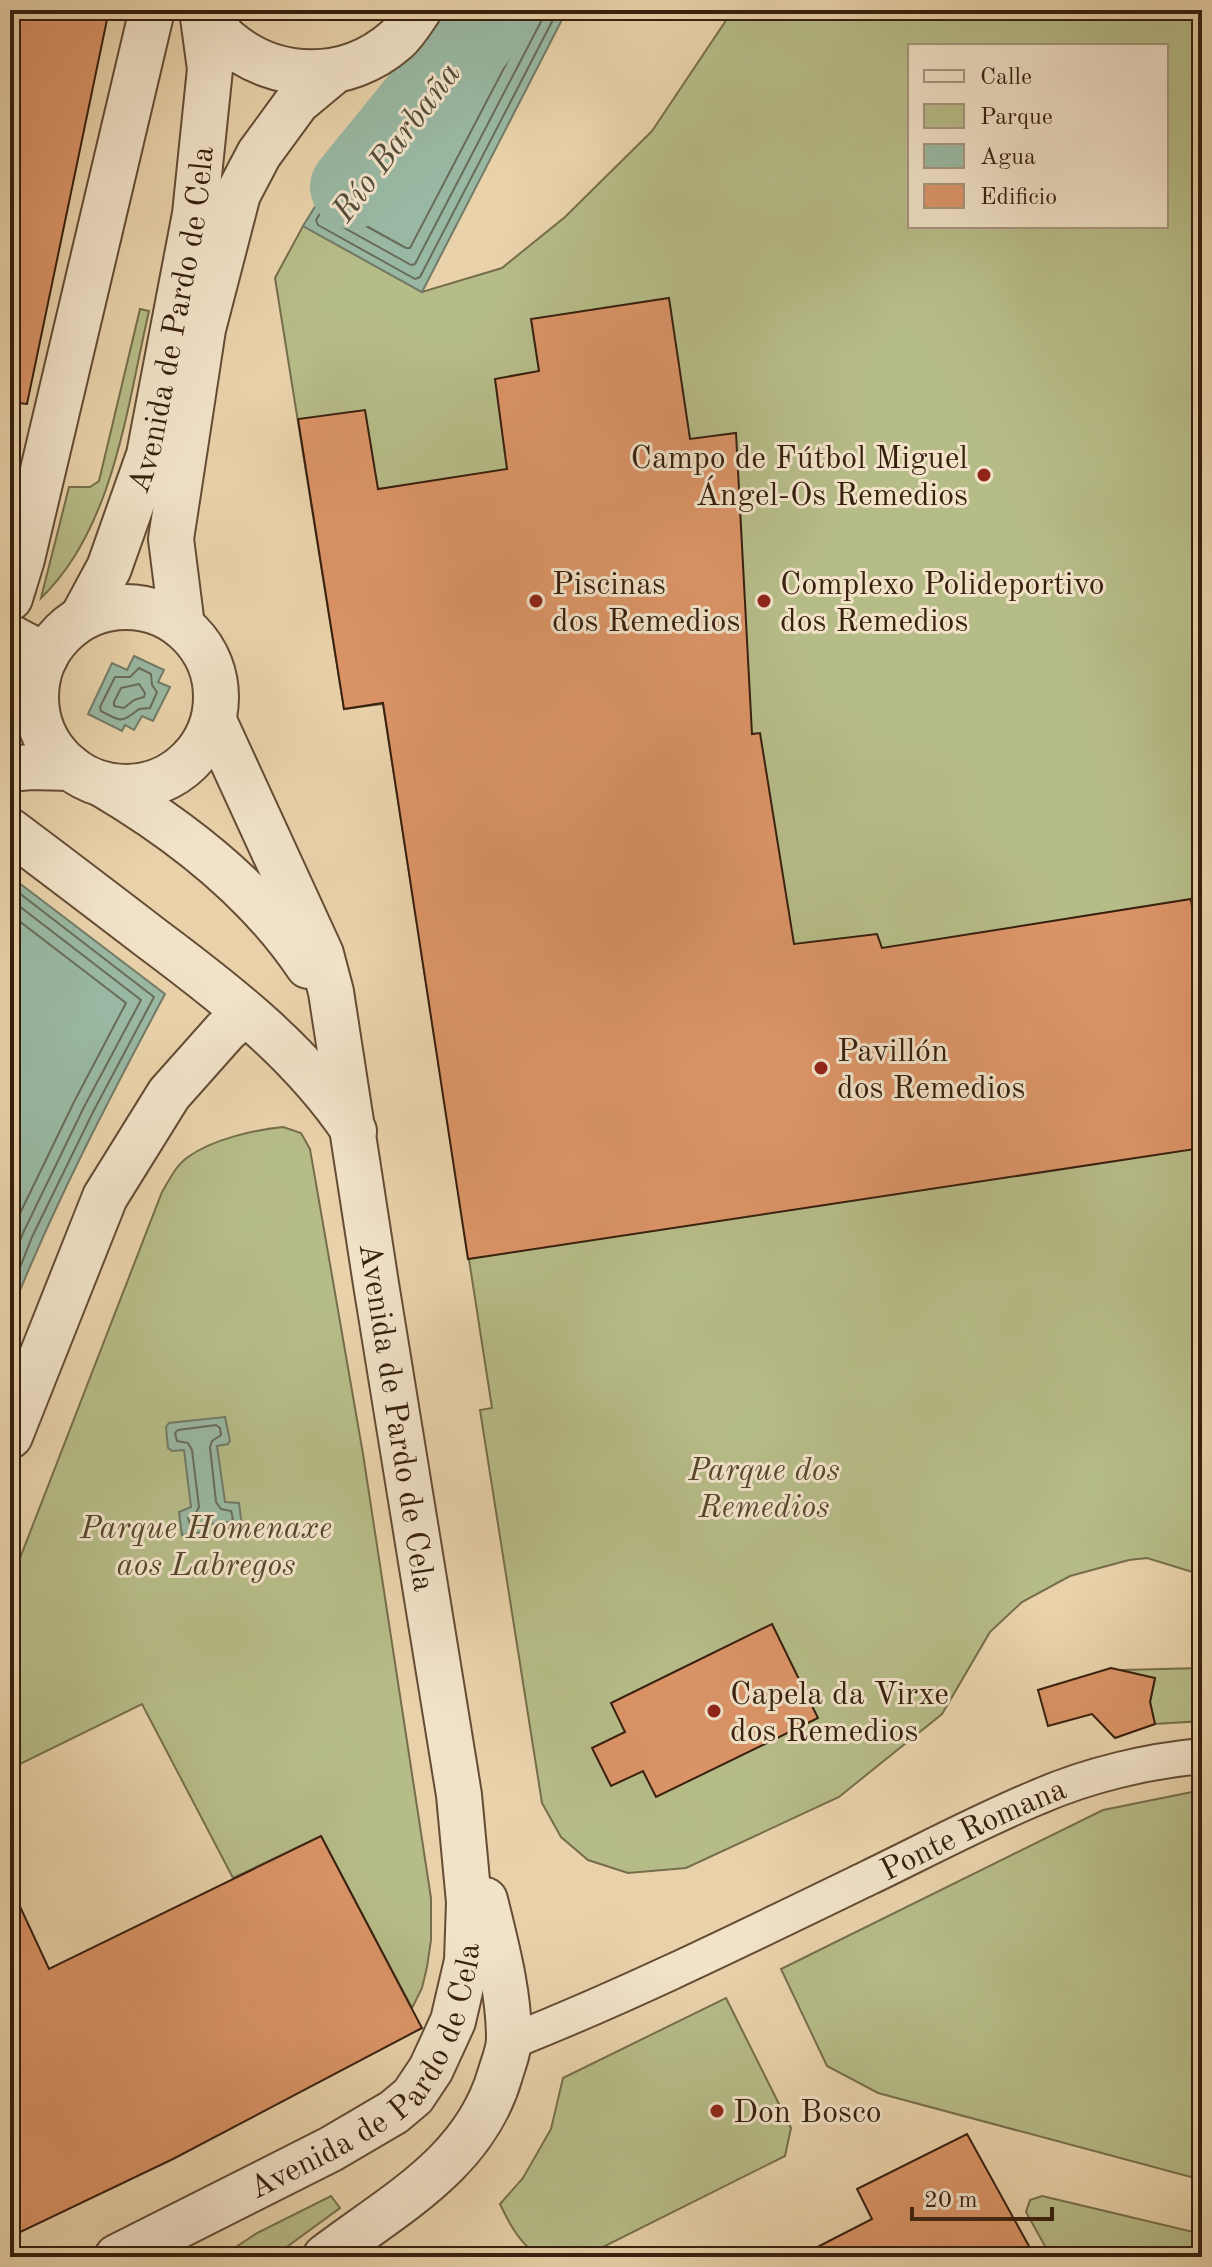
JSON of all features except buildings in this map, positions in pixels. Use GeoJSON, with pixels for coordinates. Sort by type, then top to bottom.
{"type":"FeatureCollection","features":[{"type":"Feature","properties":{"kind":"street"},"geometry":{"type":"LineString","coordinates":[[10,598],[22,559],[152,10]]}},
{"type":"Feature","properties":{"kind":"street"},"geometry":{"type":"LineString","coordinates":[[203,10],[225,38],[257,61],[294,73],[333,72],[368,60],[398,38],[419,10]]}},
{"type":"Feature","properties":{"kind":"street","name":"Avenida de Pardo de Cela"},"geometry":{"type":"LineString","coordinates":[[82,618],[109,568],[149,455],[195,214],[210,69],[203,10]]}},
{"type":"Feature","properties":{"kind":"street","name":"Avenida de Pardo de Cela"},"geometry":{"type":"LineString","coordinates":[[182,626],[171,539],[203,329],[238,194],[259,154],[297,102],[333,72]]}},
{"type":"Feature","properties":{"kind":"street"},"geometry":{"type":"LineString","coordinates":[[10,769],[30,767],[86,776],[130,788],[158,782],[183,768],[202,747],[214,721],[217,695],[212,669],[200,645],[182,626],[159,612],[133,606],[107,608],[82,618],[61,634],[28,647],[37,686],[38,717],[50,746],[86,776]]}},
{"type":"Feature","properties":{"kind":"street","name":"Avenida de Pardo de Cela"},"geometry":{"type":"LineString","coordinates":[[117,2257],[331,2149],[394,2112],[413,2096],[431,2069],[453,2021],[467,1961],[469,1902],[459,1795],[376,1284],[340,1038],[321,954],[214,721]]}},
{"type":"Feature","properties":{"kind":"street","name":"Avenida de Pardo de Cela"},"geometry":{"type":"LineString","coordinates":[[86,776],[154,815],[198,848],[289,938],[314,975],[340,1038]]}},
{"type":"Feature","properties":{"kind":"street"},"geometry":{"type":"LineString","coordinates":[[10,831],[232,1012],[298,1061],[330,1095],[354,1131]]}},
{"type":"Feature","properties":{"kind":"street"},"geometry":{"type":"LineString","coordinates":[[10,1436],[105,1197],[169,1094],[232,1012]]}},
{"type":"Feature","properties":{"kind":"street","name":"Ponte Romana"},"geometry":{"type":"LineString","coordinates":[[510,2042],[753,1934],[1039,1796],[1103,1776],[1174,1759],[1202,1756]]}},
{"type":"Feature","properties":{"kind":"street","name":"Avenida de Pardo de Cela"},"geometry":{"type":"LineString","coordinates":[[325,2257],[386,2216],[431,2178],[475,2130],[495,2091],[510,2042],[501,1966],[459,1795]]}},
{"type":"Feature","properties":{"kind":"green space","name":"Complexo Polideportivo dos Remedios"},"geometry":{"type":"Polygon","coordinates":[[[733,10],[1202,10],[1202,1575],[1147,1558],[1070,1576],[1022,1602],[990,1632],[942,1714],[839,1797],[686,1868],[628,1873],[588,1860],[561,1837],[542,1803],[480,1410],[492,1408],[383,704],[344,709],[275,278],[303,226],[422,292],[502,268],[565,217],[652,131],[733,10]]]}},
{"type":"Feature","properties":{"kind":"green space"},"geometry":{"type":"Polygon","coordinates":[[[140,309],[149,311],[114,464],[86,537],[66,569],[41,598],[69,487],[90,487],[99,481],[140,309]]]}},
{"type":"Feature","properties":{"kind":"green space","name":"Parque Homenaxe aos Labregos"},"geometry":{"type":"Polygon","coordinates":[[[283,1127],[301,1133],[310,1149],[363,1454],[431,1898],[431,1940],[427,1967],[422,1988],[412,2008],[321,1836],[233,1878],[142,1704],[10,1769],[10,1584],[162,1192],[180,1164],[209,1145],[234,1136],[283,1127]]]}},
{"type":"Feature","properties":{"kind":"green space"},"geometry":{"type":"Polygon","coordinates":[[[1202,1668],[1202,1721],[1155,1724],[1150,1702],[1155,1679],[1121,1670],[1202,1668]]]}},
{"type":"Feature","properties":{"kind":"green space"},"geometry":{"type":"Polygon","coordinates":[[[1202,1790],[1202,2180],[878,2093],[827,2066],[781,1969],[1103,1810],[1202,1790]]]}},
{"type":"Feature","properties":{"kind":"green space"},"geometry":{"type":"Polygon","coordinates":[[[726,1998],[791,2128],[785,2156],[583,2257],[540,2257],[533,2252],[516,2234],[500,2204],[523,2178],[551,2129],[563,2078],[726,1998]]]}},
{"type":"Feature","properties":{"kind":"green space"},"geometry":{"type":"Polygon","coordinates":[[[331,2196],[340,2208],[273,2257],[221,2257],[257,2233],[331,2196]]]}},
{"type":"Feature","properties":{"kind":"green space"},"geometry":{"type":"Polygon","coordinates":[[[1042,2196],[1202,2234],[1202,2257],[1051,2257],[1026,2212],[1030,2200],[1042,2196]]]}},
{"type":"Feature","properties":{"kind":"water"},"geometry":{"type":"Polygon","coordinates":[[[490,10],[567,10],[422,292],[303,226],[378,106],[401,96],[426,96],[490,18],[490,10]]]}},
{"type":"Feature","properties":{"kind":"water"},"geometry":{"type":"Polygon","coordinates":[[[134,656],[164,670],[158,682],[170,687],[153,721],[142,716],[134,730],[125,725],[122,731],[88,714],[112,663],[127,670],[134,656]]]}},
{"type":"Feature","properties":{"kind":"water"},"geometry":{"type":"Polygon","coordinates":[[[10,876],[165,994],[64,1192],[10,1315],[10,876]]]}},
{"type":"Feature","properties":{"kind":"water"},"geometry":{"type":"Polygon","coordinates":[[[225,1417],[230,1441],[217,1446],[225,1502],[239,1503],[242,1526],[182,1535],[179,1512],[191,1507],[184,1450],[172,1451],[168,1448],[166,1427],[169,1423],[225,1417]]]}},
{"type":"Feature","properties":{"kind":"waterway","name":"Río Barbaña"},"geometry":{"type":"LineString","coordinates":[[352,187],[496,10]]}},
{"type":"Feature","properties":{"kind":"place","name":"Campo de Fútbol Miguel Ángel-Os Remedios"},"geometry":{"type":"Point","coordinates":[984,475]}},
{"type":"Feature","properties":{"kind":"place","name":"Piscinas dos Remedios"},"geometry":{"type":"Point","coordinates":[536,601]}},
{"type":"Feature","properties":{"kind":"place","name":"Complexo Polideportivo dos Remedios"},"geometry":{"type":"Point","coordinates":[764,601]}},
{"type":"Feature","properties":{"kind":"place","name":"Pavillón dos Remedios"},"geometry":{"type":"Point","coordinates":[821,1068]}},
{"type":"Feature","properties":{"kind":"place","name":"Capela da Virxe dos Remedios"},"geometry":{"type":"Point","coordinates":[714,1711]}},
{"type":"Feature","properties":{"kind":"place","name":"Don Bosco"},"geometry":{"type":"Point","coordinates":[717,2111]}},
{"type":"Feature","properties":{"kind":"park label","name":"Parque dos Remedios"},"geometry":{"type":"Point","coordinates":[764,1488]}}]}
